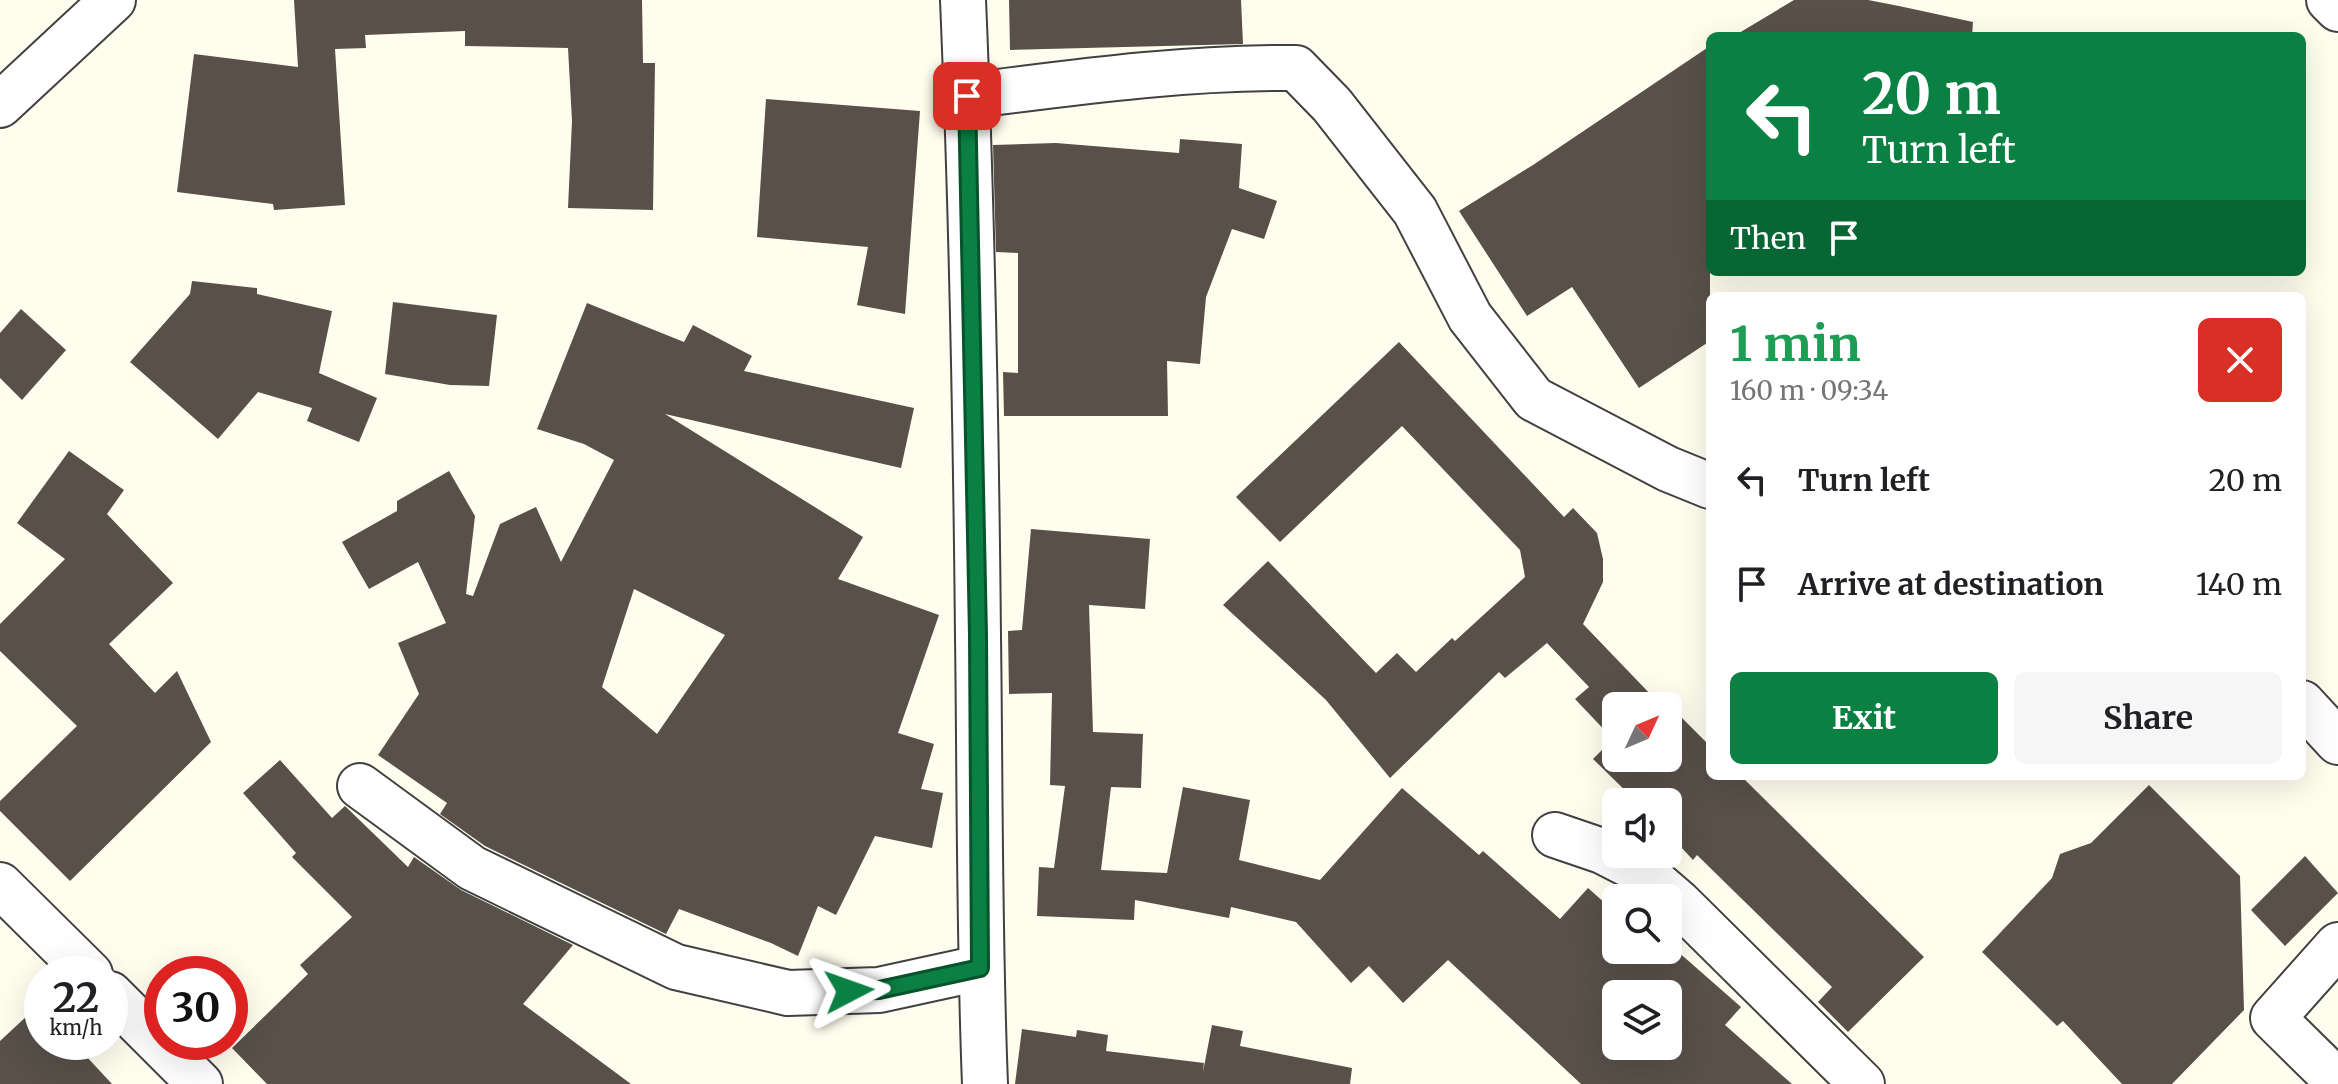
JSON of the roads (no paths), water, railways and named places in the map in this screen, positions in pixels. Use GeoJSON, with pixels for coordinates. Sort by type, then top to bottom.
{"type":"FeatureCollection","features":[{"type":"Feature","properties":{"kind":"street"},"geometry":{"type":"LineString","coordinates":[[0,105],[113,0]]}},
{"type":"Feature","properties":{"kind":"street"},"geometry":{"type":"LineString","coordinates":[[963,0],[978,619],[980,968],[985,1084]]}},
{"type":"Feature","properties":{"kind":"street"},"geometry":{"type":"LineString","coordinates":[[2329,0],[2338,9]]}},
{"type":"Feature","properties":{"kind":"street"},"geometry":{"type":"LineString","coordinates":[[967,96],[1117,76],[1228,67],[1296,68],[1332,105],[1415,211],[1470,317],[1534,399],[1668,469],[1706,484]]}},
{"type":"Feature","properties":{"kind":"street"},"geometry":{"type":"LineString","coordinates":[[2306,707],[2338,742]]}},
{"type":"Feature","properties":{"kind":"street"},"geometry":{"type":"LineString","coordinates":[[360,786],[472,868],[676,967],[788,993],[879,990],[980,968]]}},
{"type":"Feature","properties":{"kind":"street"},"geometry":{"type":"LineString","coordinates":[[1555,835],[1602,851],[1643,872],[1679,903],[1862,1084]]}},
{"type":"Feature","properties":{"kind":"street"},"geometry":{"type":"LineString","coordinates":[[0,885],[72,956]]}},
{"type":"Feature","properties":{"kind":"street"},"geometry":{"type":"LineString","coordinates":[[2338,945],[2273,1018],[2338,1083]]}},
{"type":"Feature","properties":{"kind":"street"},"geometry":{"type":"LineString","coordinates":[[128,1012],[200,1084]]}}]}
